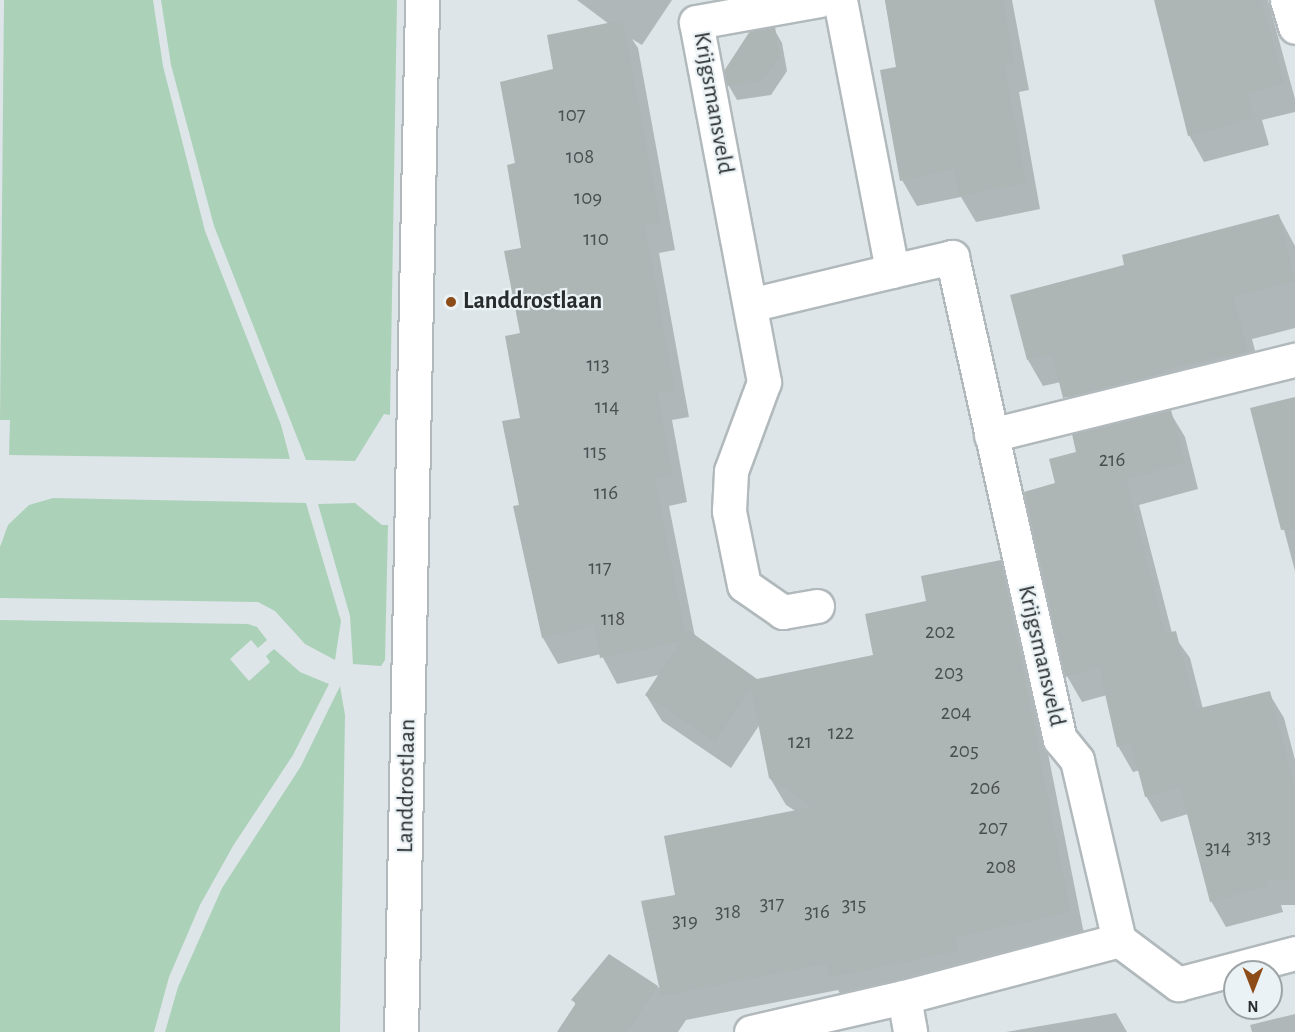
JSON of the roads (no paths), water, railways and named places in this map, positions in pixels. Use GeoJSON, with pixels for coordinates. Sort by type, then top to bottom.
{"type":"FeatureCollection","features":[{"type":"Feature","properties":{"kind":"street","name":"Landdrostlaan"},"geometry":{"type":"LineString","coordinates":[[401,1032],[423,0]]}},
{"type":"Feature","properties":{"kind":"street","name":"Krijgsmansveld"},"geometry":{"type":"LineString","coordinates":[[817,606],[783,612],[744,585],[729,511],[731,471],[764,382],[696,22],[819,0]]}},
{"type":"Feature","properties":{"kind":"street"},"geometry":{"type":"LineString","coordinates":[[840,0],[892,271]]}},
{"type":"Feature","properties":{"kind":"street"},"geometry":{"type":"LineString","coordinates":[[1287,0],[1295,27]]}},
{"type":"Feature","properties":{"kind":"street","name":"Krijgsmansveld"},"geometry":{"type":"LineString","coordinates":[[750,305],[952,256],[1060,739],[1077,760],[1119,940]]}},
{"type":"Feature","properties":{"kind":"street"},"geometry":{"type":"LineString","coordinates":[[991,435],[1295,360]]}},
{"type":"Feature","properties":{"kind":"street"},"geometry":{"type":"LineString","coordinates":[[751,1032],[904,997],[1119,940],[1178,984],[1295,953]]}},
{"type":"Feature","properties":{"kind":"street"},"geometry":{"type":"LineString","coordinates":[[904,997],[910,1032]]}},
{"type":"Feature","properties":{"kind":"place","name":"Landdrostlaan"},"geometry":{"type":"Point","coordinates":[451,302]}}]}
